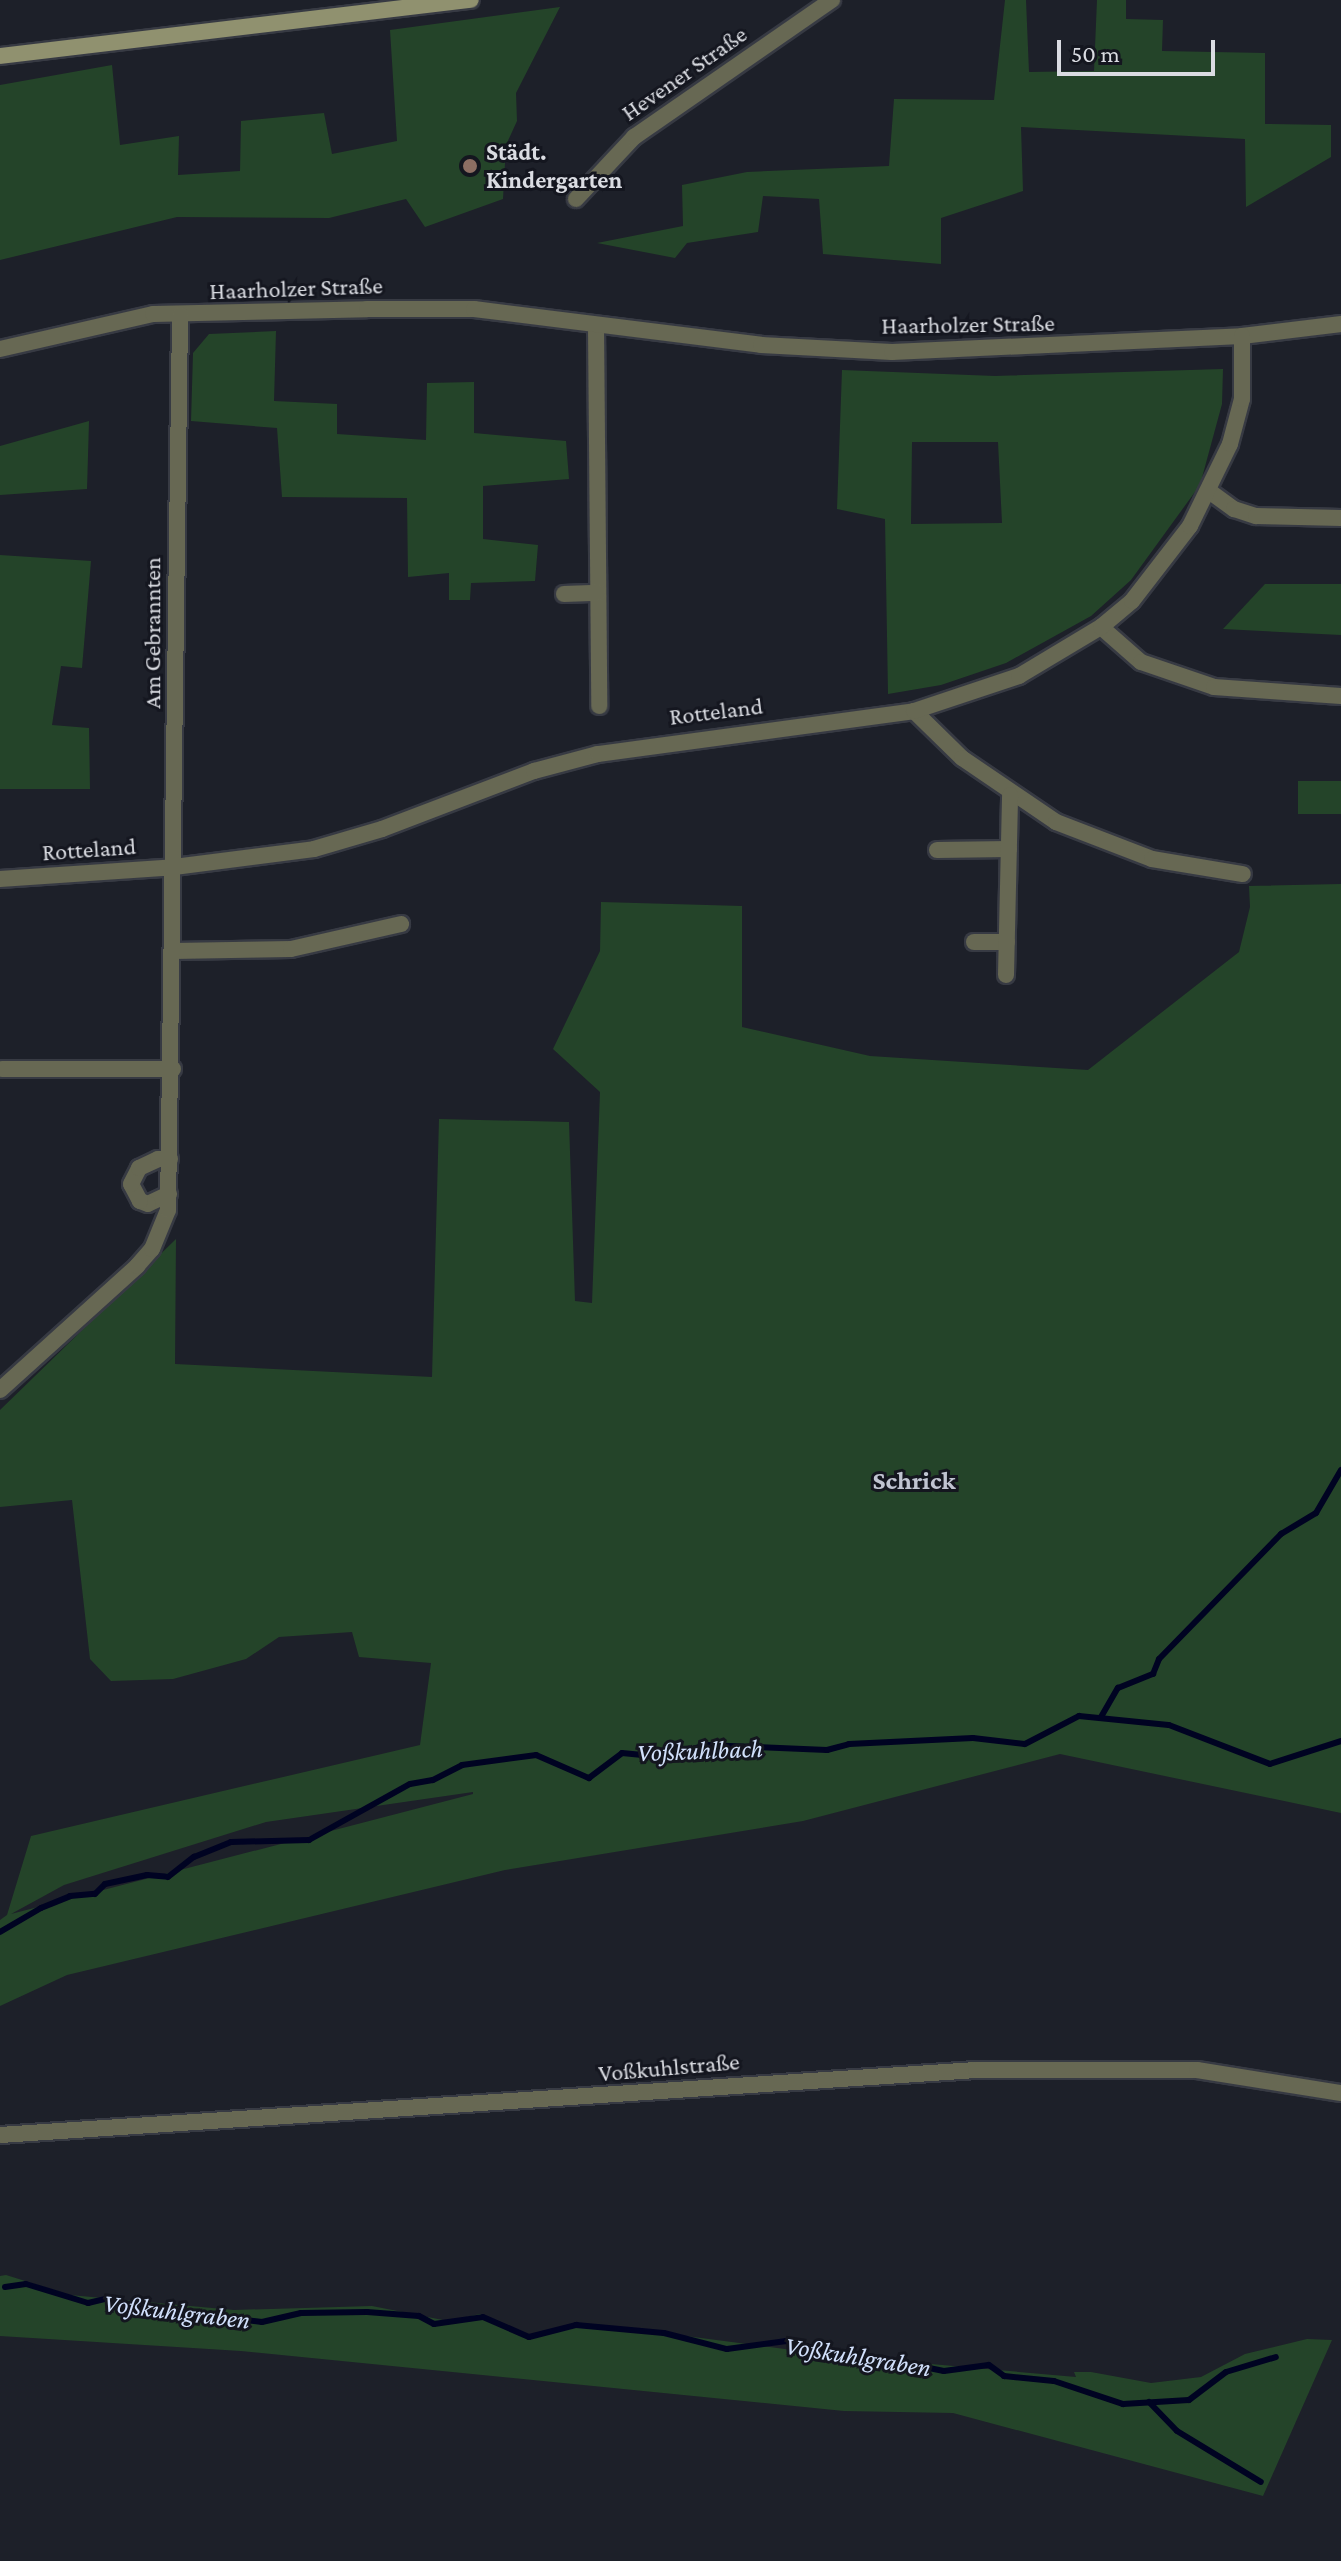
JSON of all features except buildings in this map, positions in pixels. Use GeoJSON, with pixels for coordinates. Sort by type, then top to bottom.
{"type":"FeatureCollection","features":[{"type":"Feature","properties":{"kind":"street"},"geometry":{"type":"LineString","coordinates":[[0,56],[471,0]]}},
{"type":"Feature","properties":{"kind":"street","name":"Hevener Straße"},"geometry":{"type":"LineString","coordinates":[[576,199],[646,127],[832,0]]}},
{"type":"Feature","properties":{"kind":"street","name":"Haarholzer Straße"},"geometry":{"type":"LineString","coordinates":[[0,349],[153,314],[474,309],[761,345],[892,352],[1242,336],[1341,324]]}},
{"type":"Feature","properties":{"kind":"street","name":"Am Gebrannten"},"geometry":{"type":"LineString","coordinates":[[0,1390],[152,1249],[169,1194],[173,1069],[180,315]]}},
{"type":"Feature","properties":{"kind":"street"},"geometry":{"type":"LineString","coordinates":[[596,326],[599,706]]}},
{"type":"Feature","properties":{"kind":"street","name":"Rotteland"},"geometry":{"type":"LineString","coordinates":[[0,879],[174,867],[314,849],[382,829],[508,780],[598,754],[914,711],[1019,676],[1101,627],[1163,566],[1209,491],[1242,399],[1242,336]]}},
{"type":"Feature","properties":{"kind":"street"},"geometry":{"type":"LineString","coordinates":[[1209,491],[1234,509],[1256,516],[1341,518]]}},
{"type":"Feature","properties":{"kind":"street"},"geometry":{"type":"LineString","coordinates":[[564,594],[598,593]]}},
{"type":"Feature","properties":{"kind":"street"},"geometry":{"type":"LineString","coordinates":[[1101,627],[1141,662],[1214,687],[1341,696]]}},
{"type":"Feature","properties":{"kind":"street"},"geometry":{"type":"LineString","coordinates":[[914,711],[962,758],[1010,795],[1100,842],[1206,871],[1243,874]]}},
{"type":"Feature","properties":{"kind":"street"},"geometry":{"type":"LineString","coordinates":[[1006,975],[1010,795]]}},
{"type":"Feature","properties":{"kind":"street"},"geometry":{"type":"LineString","coordinates":[[937,850],[1009,849]]}},
{"type":"Feature","properties":{"kind":"street"},"geometry":{"type":"LineString","coordinates":[[173,951],[291,949],[401,924]]}},
{"type":"Feature","properties":{"kind":"street"},"geometry":{"type":"LineString","coordinates":[[974,942],[1007,942]]}},
{"type":"Feature","properties":{"kind":"street"},"geometry":{"type":"LineString","coordinates":[[2,1069],[173,1069]]}},
{"type":"Feature","properties":{"kind":"street"},"geometry":{"type":"LineString","coordinates":[[169,1194],[148,1204],[140,1201],[131,1184],[139,1168],[158,1159],[170,1159]]}},
{"type":"Feature","properties":{"kind":"street","name":"Voßkuhlstraße"},"geometry":{"type":"LineString","coordinates":[[0,2135],[976,2070],[1197,2070],[1341,2093]]}},
{"type":"Feature","properties":{"kind":"green space"},"geometry":{"type":"Polygon","coordinates":[[[1005,0],[1026,0],[1029,72],[1094,71],[1097,0],[1126,0],[1126,19],[1163,20],[1162,51],[1265,53],[1265,124],[1331,125],[1331,157],[1246,207],[1245,139],[1021,127],[1023,191],[941,218],[941,264],[823,254],[819,199],[763,196],[758,232],[687,243],[675,258],[597,243],[683,226],[682,185],[747,172],[889,166],[894,99],[994,100],[1005,0]]]}},
{"type":"Feature","properties":{"kind":"green space"},"geometry":{"type":"Polygon","coordinates":[[[560,7],[516,93],[517,121],[506,145],[503,199],[425,227],[406,199],[329,218],[177,217],[0,260],[0,85],[112,65],[120,145],[179,136],[178,175],[240,171],[241,121],[324,113],[332,154],[397,141],[390,30],[560,7]]]}},
{"type":"Feature","properties":{"kind":"green space"},"geometry":{"type":"Polygon","coordinates":[[[276,331],[274,401],[337,404],[337,434],[426,440],[427,383],[474,382],[474,433],[566,441],[569,479],[483,486],[483,539],[538,545],[535,581],[471,583],[470,600],[449,600],[449,573],[408,577],[407,498],[282,497],[277,428],[191,421],[193,353],[209,334],[276,331]]]}},
{"type":"Feature","properties":{"kind":"green space"},"geometry":{"type":"Polygon","coordinates":[[[1223,369],[1222,404],[1200,485],[1131,580],[1091,616],[1006,663],[941,685],[888,694],[885,519],[837,509],[842,370],[995,376],[1223,369]],[[912,442],[911,524],[1002,523],[998,442],[912,442]]]}},
{"type":"Feature","properties":{"kind":"green space"},"geometry":{"type":"Polygon","coordinates":[[[89,421],[87,489],[0,495],[0,446],[89,421]]]}},
{"type":"Feature","properties":{"kind":"green space"},"geometry":{"type":"Polygon","coordinates":[[[0,555],[91,561],[82,668],[61,666],[52,725],[89,728],[90,789],[0,789],[0,555]]]}},
{"type":"Feature","properties":{"kind":"green space"},"geometry":{"type":"Polygon","coordinates":[[[1265,584],[1341,584],[1341,635],[1223,629],[1265,584]]]}},
{"type":"Feature","properties":{"kind":"green space"},"geometry":{"type":"Polygon","coordinates":[[[1298,781],[1341,781],[1341,814],[1298,814],[1298,781]]]}},
{"type":"Feature","properties":{"kind":"green space"},"geometry":{"type":"Polygon","coordinates":[[[1341,884],[1341,1813],[1060,1754],[803,1821],[505,1870],[67,1975],[0,2006],[0,1920],[7,1915],[31,1836],[420,1745],[431,1663],[359,1657],[352,1632],[279,1637],[246,1659],[173,1679],[111,1681],[90,1659],[72,1500],[0,1507],[0,1410],[176,1239],[175,1364],[432,1377],[439,1119],[569,1122],[575,1301],[592,1303],[600,1092],[553,1049],[600,951],[601,902],[742,906],[742,1027],[870,1056],[1088,1070],[1239,952],[1250,907],[1249,886],[1341,884]],[[473,1794],[266,1822],[64,1885],[11,1914],[473,1794]]]}},
{"type":"Feature","properties":{"kind":"green space"},"geometry":{"type":"Polygon","coordinates":[[[6,2275],[70,2295],[234,2310],[372,2306],[448,2321],[480,2314],[527,2335],[572,2325],[602,2325],[830,2355],[1076,2377],[1074,2372],[1091,2372],[1151,2383],[1201,2377],[1245,2354],[1307,2339],[1332,2340],[1263,2496],[953,2413],[844,2411],[241,2351],[0,2336],[0,2276],[6,2275]]]}},
{"type":"Feature","properties":{"kind":"waterway"},"geometry":{"type":"LineString","coordinates":[[1101,1717],[1118,1688],[1153,1674],[1159,1659],[1281,1534],[1316,1513],[1341,1470]]}},
{"type":"Feature","properties":{"kind":"waterway","name":"Voßkuhlbach"},"geometry":{"type":"LineString","coordinates":[[0,1932],[41,1908],[70,1896],[95,1894],[105,1884],[147,1875],[168,1877],[194,1857],[231,1842],[309,1840],[410,1784],[433,1780],[462,1765],[536,1755],[589,1778],[622,1753],[663,1757],[707,1745],[827,1750],[849,1744],[973,1738],[1025,1744],[1079,1716],[1169,1725],[1270,1764],[1341,1741]]}},
{"type":"Feature","properties":{"kind":"waterway","name":"Voßkuhlgraben"},"geometry":{"type":"LineString","coordinates":[[5,2287],[26,2284],[88,2303],[106,2299],[131,2307],[262,2322],[301,2313],[367,2312],[419,2316],[434,2324],[483,2317],[529,2337],[576,2325],[664,2333],[727,2349],[786,2341],[868,2362],[885,2359],[944,2371],[989,2365],[1004,2376],[1054,2381],[1123,2404],[1189,2400],[1226,2372],[1276,2357]]}},
{"type":"Feature","properties":{"kind":"waterway"},"geometry":{"type":"LineString","coordinates":[[1149,2402],[1177,2431],[1261,2482]]}},
{"type":"Feature","properties":{"kind":"place","name":"Städt. Kindergarten"},"geometry":{"type":"Point","coordinates":[470,166]}},
{"type":"Feature","properties":{"kind":"district","name":"Schrick"},"geometry":{"type":"Point","coordinates":[914,1481]}}]}
